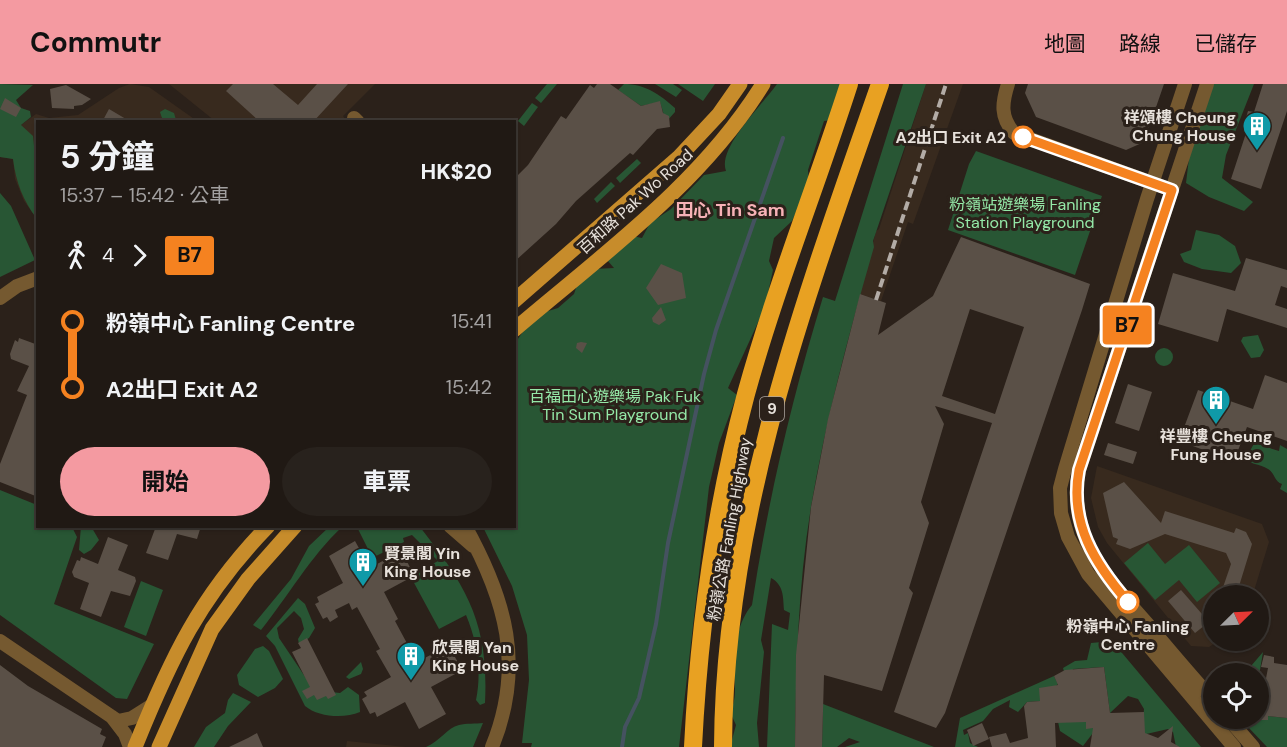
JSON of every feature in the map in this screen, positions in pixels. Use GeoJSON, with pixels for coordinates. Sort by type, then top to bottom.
{"type":"FeatureCollection","features":[{"type":"Feature","properties":{"kind":"highway","name":"粉嶺公路 Fanling Highway"},"geometry":{"type":"LineString","coordinates":[[693,747],[705,604],[719,508],[765,332],[849,84]]}},
{"type":"Feature","properties":{"kind":"highway","name":"粉嶺公路 Fanling Highway"},"geometry":{"type":"LineString","coordinates":[[723,747],[727,664],[735,598],[762,448],[791,343],[880,84]]}},
{"type":"Feature","properties":{"kind":"main road","name":"百和路 Pak Wo Road"},"geometry":{"type":"LineString","coordinates":[[516,299],[678,159],[719,114],[740,84]]}},
{"type":"Feature","properties":{"kind":"main road","name":"百和路 Pak Wo Road"},"geometry":{"type":"LineString","coordinates":[[516,328],[693,175],[728,137],[764,84]]}},
{"type":"Feature","properties":{"kind":"main road"},"geometry":{"type":"LineString","coordinates":[[135,747],[151,706],[186,632],[208,596],[266,528]]}},
{"type":"Feature","properties":{"kind":"main road"},"geometry":{"type":"LineString","coordinates":[[159,747],[212,629],[248,579],[293,528]]}},
{"type":"Feature","properties":{"kind":"street"},"geometry":{"type":"LineString","coordinates":[[1008,84],[1002,110],[1006,123],[1014,133],[1172,190]]}},
{"type":"Feature","properties":{"kind":"street"},"geometry":{"type":"LineString","coordinates":[[1185,84],[1152,182],[1065,469],[1060,488],[1061,513],[1068,537],[1088,574],[1234,747]]}},
{"type":"Feature","properties":{"kind":"street"},"geometry":{"type":"LineString","coordinates":[[1203,688],[1104,573],[1082,531],[1076,502],[1079,470],[1207,84]]}},
{"type":"Feature","properties":{"kind":"street"},"geometry":{"type":"LineString","coordinates":[[0,298],[17,286],[36,279]]}},
{"type":"Feature","properties":{"kind":"street"},"geometry":{"type":"LineString","coordinates":[[452,528],[474,547]]}},
{"type":"Feature","properties":{"kind":"street"},"geometry":{"type":"LineString","coordinates":[[466,528],[493,581],[509,646],[509,690],[492,747]]}},
{"type":"Feature","properties":{"kind":"street"},"geometry":{"type":"LineString","coordinates":[[0,641],[110,716],[123,721],[151,706]]}},
{"type":"Feature","properties":{"kind":"street"},"geometry":{"type":"LineString","coordinates":[[110,716],[125,735],[129,747]]}},
{"type":"Feature","properties":{"kind":"street"},"geometry":{"type":"LineString","coordinates":[[1237,729],[1253,747]]}},
{"type":"Feature","properties":{"kind":"shaded area"},"geometry":{"type":"Polygon","coordinates":[[[130,84],[149,87],[196,120],[36,120],[36,218],[24,201],[15,179],[13,159],[0,157],[0,125],[21,125],[36,114],[49,118],[78,115],[119,88],[130,84]]]}},
{"type":"Feature","properties":{"kind":"shaded area"},"geometry":{"type":"Polygon","coordinates":[[[169,84],[375,84],[343,116],[344,120],[214,120],[169,84]]]}},
{"type":"Feature","properties":{"kind":"shaded area"},"geometry":{"type":"Polygon","coordinates":[[[926,84],[963,84],[913,224],[908,222],[881,301],[860,294],[876,231],[879,229],[926,84]]]}},
{"type":"Feature","properties":{"kind":"shaded area"},"geometry":{"type":"Polygon","coordinates":[[[1097,466],[1262,524],[1269,542],[1256,585],[1203,585],[1203,647],[1191,646],[1107,543],[1098,527],[1091,498],[1097,466]]]}},
{"type":"Feature","properties":{"kind":"shaded area"},"geometry":{"type":"Polygon","coordinates":[[[347,741],[406,747],[346,747],[347,741]]]}},
{"type":"Feature","properties":{"kind":"green space"},"geometry":{"type":"Polygon","coordinates":[[[0,84],[33,85],[16,100],[21,108],[30,111],[31,117],[21,125],[33,136],[36,164],[36,217],[21,191],[13,159],[0,157],[0,84]]]}},
{"type":"Feature","properties":{"kind":"green space"},"geometry":{"type":"Polygon","coordinates":[[[547,84],[557,84],[541,103],[535,98],[547,84]]]}},
{"type":"Feature","properties":{"kind":"green space"},"geometry":{"type":"Polygon","coordinates":[[[624,84],[632,84],[651,91],[675,108],[675,112],[666,122],[660,102],[641,106],[618,90],[624,84]]]}},
{"type":"Feature","properties":{"kind":"green space"},"geometry":{"type":"Polygon","coordinates":[[[655,84],[673,84],[682,90],[676,97],[655,84]]]}},
{"type":"Feature","properties":{"kind":"green space"},"geometry":{"type":"Polygon","coordinates":[[[678,84],[715,84],[703,101],[678,84]]]}},
{"type":"Feature","properties":{"kind":"green space","name":"百福田心遊樂場 Pak Fuk Tin Sum Playground"},"geometry":{"type":"Polygon","coordinates":[[[777,84],[845,84],[832,120],[824,121],[808,170],[809,184],[792,221],[774,238],[769,261],[773,270],[765,307],[728,388],[737,395],[719,443],[709,487],[679,747],[531,747],[532,743],[522,743],[529,680],[527,635],[512,586],[483,528],[516,528],[516,342],[527,326],[545,312],[558,308],[574,294],[577,285],[594,269],[614,268],[607,260],[632,236],[642,238],[650,223],[671,209],[704,175],[726,171],[725,161],[728,151],[743,126],[777,84]]]}},
{"type":"Feature","properties":{"kind":"green space"},"geometry":{"type":"Polygon","coordinates":[[[903,84],[926,84],[873,241],[874,247],[839,376],[817,474],[800,597],[795,747],[767,747],[772,624],[788,630],[790,613],[784,610],[781,588],[771,578],[761,640],[764,652],[757,723],[759,747],[730,747],[736,725],[730,712],[735,695],[736,641],[747,611],[752,605],[773,488],[801,373],[823,297],[835,301],[903,84]]]}},
{"type":"Feature","properties":{"kind":"green space"},"geometry":{"type":"Polygon","coordinates":[[[1213,84],[1254,84],[1226,155],[1222,178],[1253,202],[1244,211],[1209,197],[1186,183],[1190,150],[1213,84]]]}},
{"type":"Feature","properties":{"kind":"green space"},"geometry":{"type":"Polygon","coordinates":[[[532,103],[538,107],[524,126],[518,121],[532,103]]]}},
{"type":"Feature","properties":{"kind":"green space"},"geometry":{"type":"Polygon","coordinates":[[[165,109],[174,113],[176,120],[165,120],[160,112],[165,109]]]}},
{"type":"Feature","properties":{"kind":"green space","name":"粉嶺站遊樂場 Fanling Station Playground"},"geometry":{"type":"Polygon","coordinates":[[[976,151],[1102,196],[1075,275],[948,230],[969,164],[976,151]]]}},
{"type":"Feature","properties":{"kind":"green space"},"geometry":{"type":"Polygon","coordinates":[[[637,159],[641,163],[620,183],[616,178],[637,159]]]}},
{"type":"Feature","properties":{"kind":"green space"},"geometry":{"type":"Polygon","coordinates":[[[611,182],[615,186],[597,203],[594,199],[611,182]]]}},
{"type":"Feature","properties":{"kind":"green space"},"geometry":{"type":"Polygon","coordinates":[[[0,193],[11,206],[35,260],[0,277],[0,193]]]}},
{"type":"Feature","properties":{"kind":"green space"},"geometry":{"type":"Polygon","coordinates":[[[1196,230],[1219,235],[1235,246],[1241,263],[1231,273],[1202,269],[1184,262],[1180,254],[1191,250],[1196,230]]]}},
{"type":"Feature","properties":{"kind":"green space"},"geometry":{"type":"Polygon","coordinates":[[[1258,335],[1264,350],[1260,357],[1251,358],[1241,341],[1243,337],[1258,335]]]}},
{"type":"Feature","properties":{"kind":"green space"},"geometry":{"type":"Polygon","coordinates":[[[1164,348],[1170,351],[1173,357],[1170,363],[1164,366],[1158,363],[1155,357],[1158,351],[1164,348]]]}},
{"type":"Feature","properties":{"kind":"green space"},"geometry":{"type":"Polygon","coordinates":[[[1262,439],[1266,444],[1263,446],[1279,451],[1280,445],[1287,449],[1287,493],[1280,489],[1282,484],[1270,471],[1246,458],[1256,440],[1262,439]]]}},
{"type":"Feature","properties":{"kind":"green space"},"geometry":{"type":"Polygon","coordinates":[[[0,490],[36,505],[36,528],[72,528],[77,537],[54,604],[154,644],[127,699],[116,698],[0,615],[0,490]]]}},
{"type":"Feature","properties":{"kind":"green space"},"geometry":{"type":"Polygon","coordinates":[[[81,528],[92,528],[99,540],[91,550],[84,554],[79,550],[81,528]]]}},
{"type":"Feature","properties":{"kind":"green space"},"geometry":{"type":"Polygon","coordinates":[[[328,528],[341,528],[310,564],[261,630],[253,625],[291,579],[309,546],[328,528]]]}},
{"type":"Feature","properties":{"kind":"green space"},"geometry":{"type":"Polygon","coordinates":[[[358,528],[421,528],[451,569],[472,607],[483,650],[485,703],[480,705],[476,700],[479,678],[477,656],[466,615],[439,629],[413,581],[414,574],[438,561],[412,535],[403,538],[404,542],[376,556],[369,551],[358,528]]]}},
{"type":"Feature","properties":{"kind":"green space"},"geometry":{"type":"Polygon","coordinates":[[[1148,543],[1165,564],[1189,545],[1220,583],[1203,585],[1203,597],[1197,602],[1179,580],[1155,600],[1124,563],[1148,543]]]}},
{"type":"Feature","properties":{"kind":"green space"},"geometry":{"type":"Polygon","coordinates":[[[141,581],[163,590],[146,636],[124,627],[141,581]]]}},
{"type":"Feature","properties":{"kind":"green space"},"geometry":{"type":"Polygon","coordinates":[[[298,598],[305,604],[315,628],[309,638],[299,644],[298,639],[304,629],[301,618],[294,611],[277,628],[279,638],[314,690],[340,693],[348,687],[359,695],[360,712],[346,716],[331,716],[317,713],[305,706],[275,646],[266,636],[298,598]]]}},
{"type":"Feature","properties":{"kind":"green space"},"geometry":{"type":"Polygon","coordinates":[[[1112,641],[1201,747],[1176,747],[1173,732],[1168,729],[1142,735],[1144,709],[1138,699],[1128,696],[1110,713],[1104,667],[1073,669],[1071,675],[1065,675],[1063,668],[1075,661],[1087,660],[1091,643],[1112,641]]]}},
{"type":"Feature","properties":{"kind":"green space"},"geometry":{"type":"Polygon","coordinates":[[[263,646],[269,651],[283,679],[275,688],[258,697],[239,685],[237,675],[255,649],[263,646]]]}},
{"type":"Feature","properties":{"kind":"green space"},"geometry":{"type":"Polygon","coordinates":[[[1263,652],[1261,663],[1254,663],[1263,652]]]}},
{"type":"Feature","properties":{"kind":"green space"},"geometry":{"type":"Polygon","coordinates":[[[361,662],[363,669],[361,674],[349,679],[346,677],[361,662]]]}},
{"type":"Feature","properties":{"kind":"green space"},"geometry":{"type":"Polygon","coordinates":[[[1054,676],[1058,684],[1040,701],[1027,702],[1018,712],[1009,707],[1010,700],[993,709],[983,721],[963,730],[964,735],[968,733],[970,743],[978,747],[955,747],[960,718],[1054,676]]]}},
{"type":"Feature","properties":{"kind":"green space"},"geometry":{"type":"Polygon","coordinates":[[[233,693],[251,702],[228,726],[214,747],[194,747],[206,727],[225,713],[228,700],[233,693]]]}},
{"type":"Feature","properties":{"kind":"green space"},"geometry":{"type":"Polygon","coordinates":[[[1052,694],[1096,729],[1083,746],[1060,731],[1052,694]]]}},
{"type":"Feature","properties":{"kind":"green space"},"geometry":{"type":"Polygon","coordinates":[[[823,704],[934,747],[845,747],[860,742],[849,738],[837,747],[822,747],[823,704]]]}},
{"type":"Feature","properties":{"kind":"green space"},"geometry":{"type":"Polygon","coordinates":[[[1269,716],[1287,718],[1287,747],[1267,747],[1250,729],[1269,729],[1269,716]]]}},
{"type":"Feature","properties":{"kind":"green space"},"geometry":{"type":"Polygon","coordinates":[[[483,723],[473,747],[426,747],[455,727],[483,723]]]}},
{"type":"Feature","properties":{"kind":"building"},"geometry":{"type":"Polygon","coordinates":[[[233,84],[273,84],[298,105],[317,84],[348,84],[315,120],[258,120],[226,91],[233,84]]]}},
{"type":"Feature","properties":{"kind":"building"},"geometry":{"type":"Polygon","coordinates":[[[597,84],[610,84],[641,106],[660,101],[663,113],[669,116],[670,127],[657,129],[633,155],[630,153],[576,201],[556,224],[516,260],[516,177],[528,165],[561,116],[566,119],[590,85],[594,88],[597,84]]]}},
{"type":"Feature","properties":{"kind":"building"},"geometry":{"type":"Polygon","coordinates":[[[1028,84],[1164,84],[1144,142],[1126,150],[1036,117],[1025,93],[1028,84]]]}},
{"type":"Feature","properties":{"kind":"building","name":"祥頌樓 Cheung Chung House"},"geometry":{"type":"Polygon","coordinates":[[[1263,84],[1287,84],[1287,111],[1261,189],[1231,179],[1249,124],[1245,121],[1248,111],[1254,112],[1263,84]]]}},
{"type":"Feature","properties":{"kind":"building"},"geometry":{"type":"Polygon","coordinates":[[[66,85],[91,99],[82,105],[74,106],[74,109],[52,108],[50,89],[66,85]]]}},
{"type":"Feature","properties":{"kind":"building"},"geometry":{"type":"Polygon","coordinates":[[[5,98],[21,108],[16,117],[0,109],[5,98]]]}},
{"type":"Feature","properties":{"kind":"building"},"geometry":{"type":"Polygon","coordinates":[[[109,109],[128,120],[103,120],[109,109]]]}},
{"type":"Feature","properties":{"kind":"building"},"geometry":{"type":"Polygon","coordinates":[[[961,237],[1090,284],[945,713],[936,728],[894,712],[992,423],[935,406],[944,424],[921,502],[929,523],[909,588],[913,593],[882,691],[824,675],[822,747],[795,747],[796,655],[811,507],[828,419],[860,294],[886,303],[878,335],[933,296],[961,237]],[[970,309],[942,396],[995,414],[1024,327],[970,309]]]}},
{"type":"Feature","properties":{"kind":"building"},"geometry":{"type":"Polygon","coordinates":[[[1246,258],[1287,270],[1287,288],[1281,286],[1275,305],[1287,309],[1287,328],[1227,309],[1218,342],[1158,324],[1173,273],[1235,291],[1246,258]]]}},
{"type":"Feature","properties":{"kind":"building"},"geometry":{"type":"Polygon","coordinates":[[[661,264],[682,273],[686,298],[658,305],[646,288],[661,264]]]}},
{"type":"Feature","properties":{"kind":"building"},"geometry":{"type":"Polygon","coordinates":[[[661,307],[666,320],[659,325],[653,322],[652,318],[661,307]]]}},
{"type":"Feature","properties":{"kind":"building"},"geometry":{"type":"Polygon","coordinates":[[[19,338],[36,344],[36,496],[0,482],[0,464],[27,395],[17,391],[29,366],[11,359],[10,354],[15,340],[18,342],[19,338]]]}},
{"type":"Feature","properties":{"kind":"building"},"geometry":{"type":"Polygon","coordinates":[[[577,343],[587,343],[582,353],[576,348],[577,343]]]}},
{"type":"Feature","properties":{"kind":"building"},"geometry":{"type":"Polygon","coordinates":[[[1265,375],[1287,383],[1287,441],[1247,427],[1234,461],[1179,441],[1198,390],[1253,409],[1265,375]]]}},
{"type":"Feature","properties":{"kind":"building"},"geometry":{"type":"Polygon","coordinates":[[[1128,384],[1152,392],[1139,431],[1115,423],[1128,384]]]}},
{"type":"Feature","properties":{"kind":"building"},"geometry":{"type":"Polygon","coordinates":[[[1108,443],[1137,452],[1133,464],[1104,455],[1108,443]]]}},
{"type":"Feature","properties":{"kind":"building"},"geometry":{"type":"Polygon","coordinates":[[[1124,482],[1161,523],[1165,511],[1234,533],[1236,528],[1246,532],[1252,544],[1239,585],[1224,585],[1231,564],[1226,553],[1165,534],[1130,549],[1116,544],[1118,539],[1113,537],[1103,493],[1124,482]]]}},
{"type":"Feature","properties":{"kind":"building"},"geometry":{"type":"Polygon","coordinates":[[[159,528],[200,528],[197,539],[177,534],[168,560],[146,553],[155,529],[159,530],[159,528]]]}},
{"type":"Feature","properties":{"kind":"building"},"geometry":{"type":"Polygon","coordinates":[[[108,537],[128,545],[118,570],[135,577],[136,581],[130,596],[111,591],[101,617],[80,609],[89,583],[74,577],[72,572],[77,560],[80,561],[81,557],[98,564],[108,537]]]}},
{"type":"Feature","properties":{"kind":"building"},"geometry":{"type":"Polygon","coordinates":[[[355,541],[370,568],[397,553],[399,558],[404,556],[412,571],[407,574],[410,578],[384,592],[398,619],[395,621],[417,662],[444,648],[447,653],[451,650],[460,666],[455,668],[457,673],[431,687],[446,714],[419,729],[405,702],[377,717],[375,712],[370,714],[362,699],[367,696],[364,692],[391,677],[376,651],[380,649],[357,607],[352,610],[349,603],[335,610],[338,617],[330,622],[327,617],[323,619],[315,604],[319,602],[317,597],[343,583],[329,556],[355,541]]]}},
{"type":"Feature","properties":{"kind":"building"},"geometry":{"type":"Polygon","coordinates":[[[1181,590],[1203,615],[1203,627],[1195,633],[1168,601],[1181,590]]]}},
{"type":"Feature","properties":{"kind":"building"},"geometry":{"type":"Polygon","coordinates":[[[307,638],[336,695],[328,699],[326,696],[317,700],[314,695],[307,699],[302,691],[310,687],[292,652],[301,648],[298,643],[307,638]]]}},
{"type":"Feature","properties":{"kind":"building"},"geometry":{"type":"Polygon","coordinates":[[[1264,655],[1274,657],[1274,663],[1287,665],[1287,718],[1269,716],[1269,663],[1262,663],[1264,655]]]}},
{"type":"Feature","properties":{"kind":"building"},"geometry":{"type":"Polygon","coordinates":[[[0,665],[28,686],[102,729],[100,734],[106,737],[102,747],[0,747],[0,665]]]}},
{"type":"Feature","properties":{"kind":"building"},"geometry":{"type":"Polygon","coordinates":[[[1104,667],[1110,713],[1144,712],[1145,733],[1158,738],[1173,726],[1171,742],[1180,747],[1090,747],[1093,728],[1086,729],[1086,722],[1055,723],[1056,747],[992,747],[989,737],[1006,733],[1010,743],[1028,738],[1024,706],[1027,702],[1040,701],[1039,688],[1058,685],[1054,676],[1065,670],[1104,667]]]}},
{"type":"Feature","properties":{"kind":"building"},"geometry":{"type":"Polygon","coordinates":[[[982,723],[989,739],[973,746],[967,730],[982,723]]]}},
{"type":"Feature","properties":{"kind":"building"},"geometry":{"type":"Polygon","coordinates":[[[257,733],[263,747],[229,747],[248,738],[257,733]]]}},
{"type":"Feature","properties":{"kind":"waterway"},"geometry":{"type":"LineString","coordinates":[[622,747],[625,727],[639,698],[656,624],[668,543],[704,374],[716,330],[783,138]]}},
{"type":"Feature","properties":{"kind":"railway"},"geometry":{"type":"LineString","coordinates":[[876,300],[946,84]]}},
{"type":"Feature","properties":{"kind":"bus line","name":"B7"},"geometry":{"type":"LineString","coordinates":[[1023,137],[1172,190],[1079,470],[1076,488],[1078,517],[1082,531],[1104,573],[1128,602]]}},
{"type":"Feature","properties":{"kind":"place","name":"A2出口 Exit A2"},"geometry":{"type":"Point","coordinates":[1023,137]}},
{"type":"Feature","properties":{"kind":"place","name":"祥頌樓 Cheung Chung House"},"geometry":{"type":"Point","coordinates":[1257,152]}},
{"type":"Feature","properties":{"kind":"place","name":"祥豐樓 Cheung Fung House"},"geometry":{"type":"Point","coordinates":[1216,426]}},
{"type":"Feature","properties":{"kind":"place","name":"賢景閣 Yin King House"},"geometry":{"type":"Point","coordinates":[363,588]}},
{"type":"Feature","properties":{"kind":"place","name":"粉嶺中心 Fanling Centre"},"geometry":{"type":"Point","coordinates":[1128,602]}},
{"type":"Feature","properties":{"kind":"place","name":"欣景閣 Yan King House"},"geometry":{"type":"Point","coordinates":[411,682]}},
{"type":"Feature","properties":{"kind":"district","name":"田心 Tin Sam"},"geometry":{"type":"Point","coordinates":[730,210]}}]}
